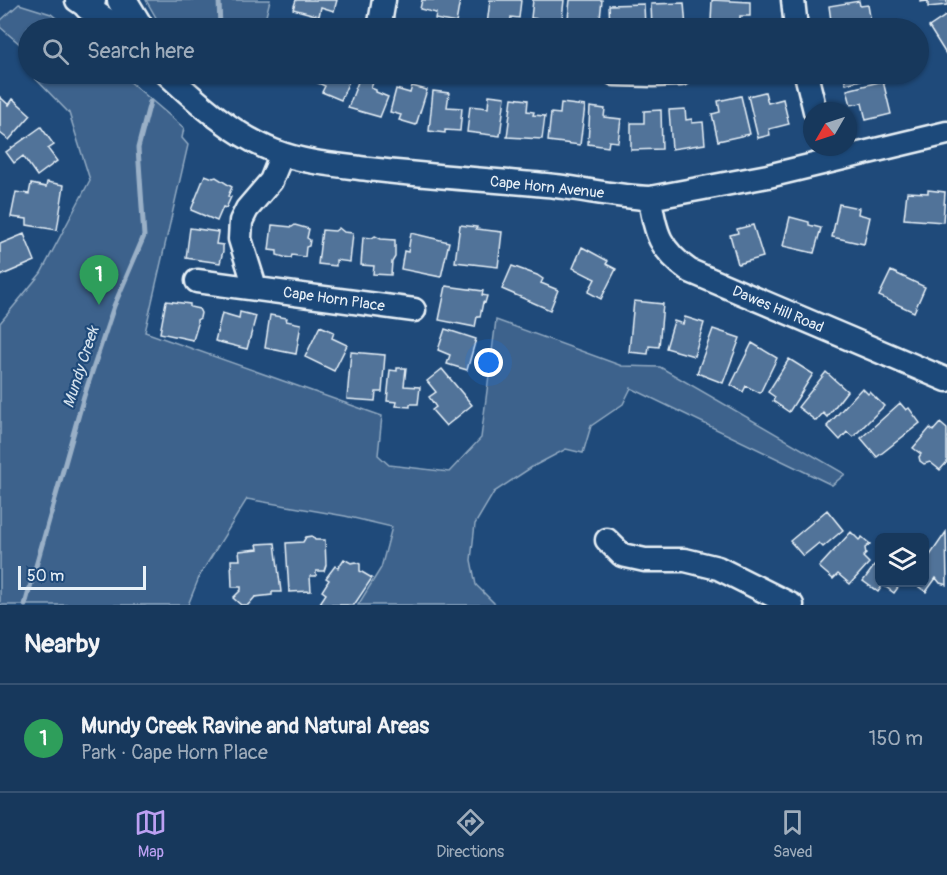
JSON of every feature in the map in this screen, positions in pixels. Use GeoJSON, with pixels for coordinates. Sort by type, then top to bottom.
{"type":"FeatureCollection","features":[{"type":"Feature","properties":{"kind":"main road"},"geometry":{"type":"LineString","coordinates":[[122,0],[132,18]]}},
{"type":"Feature","properties":{"kind":"street"},"geometry":{"type":"LineString","coordinates":[[381,18],[384,0]]}},
{"type":"Feature","properties":{"kind":"street"},"geometry":{"type":"LineString","coordinates":[[793,0],[795,18]]}},
{"type":"Feature","properties":{"kind":"street"},"geometry":{"type":"LineString","coordinates":[[82,1],[105,18]]}},
{"type":"Feature","properties":{"kind":"street","name":"Cape Horn Avenue"},"geometry":{"type":"LineString","coordinates":[[179,84],[254,141],[282,154],[353,168],[553,186],[650,198],[768,176],[820,156]]}},
{"type":"Feature","properties":{"kind":"street"},"geometry":{"type":"LineString","coordinates":[[808,84],[813,102]]}},
{"type":"Feature","properties":{"kind":"street","name":"Cape Horn Avenue"},"geometry":{"type":"LineString","coordinates":[[857,148],[947,133]]}},
{"type":"Feature","properties":{"kind":"street"},"geometry":{"type":"LineString","coordinates":[[255,287],[240,239],[240,224],[247,209],[271,181],[282,154]]}},
{"type":"Feature","properties":{"kind":"street","name":"Dawes Hill Road"},"geometry":{"type":"LineString","coordinates":[[650,198],[656,228],[663,246],[690,271],[947,380]]}},
{"type":"Feature","properties":{"kind":"street","name":"Cape Horn Place"},"geometry":{"type":"LineString","coordinates":[[197,281],[414,310]]}},
{"type":"Feature","properties":{"kind":"street"},"geometry":{"type":"LineString","coordinates":[[606,540],[622,555],[645,560],[685,560],[718,568],[792,605]]}},
{"type":"Feature","properties":{"kind":"shaded area"},"geometry":{"type":"Polygon","coordinates":[[[146,0],[270,0],[266,18],[156,18],[146,0]]]}},
{"type":"Feature","properties":{"kind":"shaded area"},"geometry":{"type":"Polygon","coordinates":[[[19,4],[51,14],[56,18],[18,18],[18,42],[0,27],[0,21],[19,4]]]}},
{"type":"Feature","properties":{"kind":"shaded area"},"geometry":{"type":"Polygon","coordinates":[[[41,84],[133,84],[184,128],[182,138],[188,145],[145,332],[382,416],[378,455],[389,465],[449,472],[481,438],[496,320],[622,366],[660,367],[845,474],[832,485],[631,388],[623,404],[591,426],[583,453],[566,449],[532,467],[494,492],[475,524],[471,560],[476,585],[496,605],[358,605],[381,568],[392,527],[345,516],[247,499],[200,575],[188,605],[0,605],[0,323],[41,273],[90,180],[69,113],[41,84]]]}},
{"type":"Feature","properties":{"kind":"building"},"geometry":{"type":"Polygon","coordinates":[[[296,0],[337,0],[334,11],[321,7],[319,16],[293,9],[296,0]]]}},
{"type":"Feature","properties":{"kind":"building"},"geometry":{"type":"Polygon","coordinates":[[[422,0],[460,0],[457,18],[435,18],[436,13],[420,9],[422,0]]]}},
{"type":"Feature","properties":{"kind":"building"},"geometry":{"type":"Polygon","coordinates":[[[490,0],[521,0],[519,18],[488,18],[490,0]]]}},
{"type":"Feature","properties":{"kind":"building"},"geometry":{"type":"Polygon","coordinates":[[[533,0],[564,0],[562,18],[531,18],[533,0]]]}},
{"type":"Feature","properties":{"kind":"building"},"geometry":{"type":"Polygon","coordinates":[[[570,0],[602,0],[600,18],[568,18],[570,0]]]}},
{"type":"Feature","properties":{"kind":"building"},"geometry":{"type":"Polygon","coordinates":[[[712,0],[750,2],[750,16],[711,18],[712,0]]]}},
{"type":"Feature","properties":{"kind":"building"},"geometry":{"type":"Polygon","coordinates":[[[920,0],[947,0],[947,5],[928,7],[928,1],[920,2],[920,0]]]}},
{"type":"Feature","properties":{"kind":"building"},"geometry":{"type":"Polygon","coordinates":[[[859,1],[860,6],[868,5],[870,18],[831,18],[829,6],[859,1]]]}},
{"type":"Feature","properties":{"kind":"building"},"geometry":{"type":"Polygon","coordinates":[[[684,3],[685,18],[652,18],[651,4],[684,3]]]}},
{"type":"Feature","properties":{"kind":"building"},"geometry":{"type":"Polygon","coordinates":[[[644,4],[645,18],[610,18],[609,5],[644,4]]]}},
{"type":"Feature","properties":{"kind":"building"},"geometry":{"type":"Polygon","coordinates":[[[947,15],[947,53],[946,54],[929,27],[947,15]]]}},
{"type":"Feature","properties":{"kind":"building"},"geometry":{"type":"Polygon","coordinates":[[[320,84],[348,84],[341,100],[322,92],[325,86],[320,84]]]}},
{"type":"Feature","properties":{"kind":"building"},"geometry":{"type":"Polygon","coordinates":[[[357,84],[372,84],[371,88],[388,97],[380,117],[348,108],[357,84]]]}},
{"type":"Feature","properties":{"kind":"building"},"geometry":{"type":"Polygon","coordinates":[[[871,84],[884,84],[891,114],[866,120],[862,103],[850,102],[847,90],[871,84]]]}},
{"type":"Feature","properties":{"kind":"building"},"geometry":{"type":"Polygon","coordinates":[[[412,86],[427,90],[416,125],[399,120],[401,115],[390,112],[396,89],[410,93],[412,86]]]}},
{"type":"Feature","properties":{"kind":"building"},"geometry":{"type":"Polygon","coordinates":[[[433,91],[449,93],[447,107],[462,108],[460,131],[445,130],[445,133],[429,131],[433,91]]]}},
{"type":"Feature","properties":{"kind":"building"},"geometry":{"type":"Polygon","coordinates":[[[765,92],[768,103],[783,99],[789,124],[769,129],[770,135],[758,138],[748,96],[765,92]]]}},
{"type":"Feature","properties":{"kind":"building"},"geometry":{"type":"Polygon","coordinates":[[[489,95],[505,97],[500,136],[467,132],[470,106],[488,108],[489,95]]]}},
{"type":"Feature","properties":{"kind":"building"},"geometry":{"type":"Polygon","coordinates":[[[741,96],[750,134],[718,141],[712,114],[720,112],[718,101],[741,96]]]}},
{"type":"Feature","properties":{"kind":"building"},"geometry":{"type":"Polygon","coordinates":[[[0,97],[9,105],[13,99],[31,115],[9,140],[0,133],[0,97]]]}},
{"type":"Feature","properties":{"kind":"building"},"geometry":{"type":"Polygon","coordinates":[[[512,98],[528,100],[527,111],[534,112],[533,115],[545,116],[542,139],[507,137],[512,98]]]}},
{"type":"Feature","properties":{"kind":"building"},"geometry":{"type":"Polygon","coordinates":[[[561,103],[585,106],[580,145],[548,141],[551,113],[560,114],[561,103]]]}},
{"type":"Feature","properties":{"kind":"building"},"geometry":{"type":"Polygon","coordinates":[[[590,107],[605,109],[604,117],[621,119],[618,142],[609,141],[608,147],[588,144],[590,107]]]}},
{"type":"Feature","properties":{"kind":"building"},"geometry":{"type":"Polygon","coordinates":[[[685,109],[686,120],[692,119],[692,123],[703,122],[705,144],[672,149],[669,110],[685,109]]]}},
{"type":"Feature","properties":{"kind":"building"},"geometry":{"type":"Polygon","coordinates":[[[661,110],[662,149],[631,150],[631,123],[644,123],[644,111],[661,110]]]}},
{"type":"Feature","properties":{"kind":"building"},"geometry":{"type":"Polygon","coordinates":[[[41,127],[54,145],[48,149],[57,161],[37,176],[23,156],[14,163],[6,152],[41,127]]]}},
{"type":"Feature","properties":{"kind":"building"},"geometry":{"type":"Polygon","coordinates":[[[205,175],[216,177],[232,187],[228,196],[231,197],[226,208],[223,207],[217,221],[191,210],[205,175]]]}},
{"type":"Feature","properties":{"kind":"building"},"geometry":{"type":"Polygon","coordinates":[[[47,182],[64,185],[57,230],[27,225],[27,219],[11,217],[16,192],[29,194],[31,184],[46,187],[47,182]]]}},
{"type":"Feature","properties":{"kind":"building"},"geometry":{"type":"Polygon","coordinates":[[[928,190],[945,192],[943,222],[904,219],[907,192],[928,193],[928,190]]]}},
{"type":"Feature","properties":{"kind":"building"},"geometry":{"type":"Polygon","coordinates":[[[839,204],[859,208],[858,214],[870,217],[864,244],[832,237],[839,204]]]}},
{"type":"Feature","properties":{"kind":"building"},"geometry":{"type":"Polygon","coordinates":[[[790,217],[821,228],[814,253],[783,246],[790,217]]]}},
{"type":"Feature","properties":{"kind":"building"},"geometry":{"type":"Polygon","coordinates":[[[272,225],[292,227],[295,225],[309,229],[307,238],[310,240],[309,246],[306,247],[305,257],[292,255],[291,258],[284,257],[277,255],[277,251],[269,250],[272,225]]]}},
{"type":"Feature","properties":{"kind":"building"},"geometry":{"type":"Polygon","coordinates":[[[460,225],[502,232],[498,267],[455,262],[460,225]]]}},
{"type":"Feature","properties":{"kind":"building"},"geometry":{"type":"Polygon","coordinates":[[[753,225],[763,257],[738,264],[730,235],[738,233],[737,229],[753,225]]]}},
{"type":"Feature","properties":{"kind":"building"},"geometry":{"type":"Polygon","coordinates":[[[190,228],[218,232],[216,244],[223,245],[220,263],[186,258],[190,228]]]}},
{"type":"Feature","properties":{"kind":"building"},"geometry":{"type":"Polygon","coordinates":[[[339,228],[344,232],[353,233],[350,262],[336,260],[336,266],[318,264],[322,230],[335,231],[339,228]]]}},
{"type":"Feature","properties":{"kind":"building"},"geometry":{"type":"Polygon","coordinates":[[[411,233],[449,242],[441,277],[401,269],[404,251],[408,252],[411,233]]]}},
{"type":"Feature","properties":{"kind":"building"},"geometry":{"type":"Polygon","coordinates":[[[24,234],[35,261],[0,276],[0,244],[24,234]]]}},
{"type":"Feature","properties":{"kind":"building"},"geometry":{"type":"Polygon","coordinates":[[[375,236],[395,240],[395,257],[392,262],[391,275],[373,274],[374,266],[361,265],[363,237],[375,236]]]}},
{"type":"Feature","properties":{"kind":"building"},"geometry":{"type":"Polygon","coordinates":[[[582,247],[608,261],[606,264],[616,269],[601,299],[588,292],[595,279],[573,268],[582,247]]]}},
{"type":"Feature","properties":{"kind":"building"},"geometry":{"type":"Polygon","coordinates":[[[512,266],[537,275],[543,279],[541,283],[558,290],[550,310],[502,289],[512,266]]]}},
{"type":"Feature","properties":{"kind":"building"},"geometry":{"type":"Polygon","coordinates":[[[891,271],[925,287],[914,312],[879,296],[891,271]]]}},
{"type":"Feature","properties":{"kind":"building"},"geometry":{"type":"Polygon","coordinates":[[[446,286],[483,291],[482,295],[487,296],[475,327],[439,320],[446,286]]]}},
{"type":"Feature","properties":{"kind":"building"},"geometry":{"type":"Polygon","coordinates":[[[166,301],[190,304],[190,307],[199,309],[201,313],[197,320],[193,340],[160,333],[166,301]]]}},
{"type":"Feature","properties":{"kind":"building"},"geometry":{"type":"Polygon","coordinates":[[[634,301],[663,304],[659,347],[649,346],[648,354],[629,352],[634,301]]]}},
{"type":"Feature","properties":{"kind":"building"},"geometry":{"type":"Polygon","coordinates":[[[240,312],[256,316],[247,349],[215,341],[222,313],[239,318],[240,312]]]}},
{"type":"Feature","properties":{"kind":"building"},"geometry":{"type":"Polygon","coordinates":[[[270,315],[287,318],[286,321],[301,324],[296,354],[265,348],[270,315]]]}},
{"type":"Feature","properties":{"kind":"building"},"geometry":{"type":"Polygon","coordinates":[[[685,317],[704,323],[694,356],[666,348],[674,321],[683,324],[685,317]]]}},
{"type":"Feature","properties":{"kind":"building"},"geometry":{"type":"Polygon","coordinates":[[[320,326],[334,332],[332,338],[347,345],[334,371],[305,357],[320,326]]]}},
{"type":"Feature","properties":{"kind":"building"},"geometry":{"type":"Polygon","coordinates":[[[445,329],[476,339],[467,370],[447,364],[450,355],[438,350],[445,329]]]}},
{"type":"Feature","properties":{"kind":"building"},"geometry":{"type":"Polygon","coordinates":[[[713,329],[740,338],[723,383],[697,373],[713,329]]]}},
{"type":"Feature","properties":{"kind":"building"},"geometry":{"type":"Polygon","coordinates":[[[752,343],[777,358],[760,393],[746,386],[743,392],[731,385],[752,343]]]}},
{"type":"Feature","properties":{"kind":"building"},"geometry":{"type":"Polygon","coordinates":[[[351,352],[385,355],[382,392],[376,392],[375,401],[347,399],[351,352]]]}},
{"type":"Feature","properties":{"kind":"building"},"geometry":{"type":"Polygon","coordinates":[[[789,359],[813,374],[789,412],[773,401],[775,397],[768,392],[789,359]]]}},
{"type":"Feature","properties":{"kind":"building"},"geometry":{"type":"Polygon","coordinates":[[[397,368],[406,368],[404,386],[420,387],[418,404],[410,404],[410,407],[396,406],[397,402],[387,401],[390,370],[397,371],[397,368]]]}},
{"type":"Feature","properties":{"kind":"building"},"geometry":{"type":"Polygon","coordinates":[[[442,369],[472,405],[446,426],[432,410],[436,407],[429,397],[436,392],[427,381],[442,369]]]}},
{"type":"Feature","properties":{"kind":"building"},"geometry":{"type":"Polygon","coordinates":[[[826,372],[847,391],[827,417],[823,413],[816,421],[798,407],[826,372]]]}},
{"type":"Feature","properties":{"kind":"building"},"geometry":{"type":"Polygon","coordinates":[[[862,388],[868,394],[870,392],[884,406],[853,437],[847,432],[840,440],[827,426],[862,388]]]}},
{"type":"Feature","properties":{"kind":"building"},"geometry":{"type":"Polygon","coordinates":[[[900,403],[906,410],[909,408],[920,423],[877,457],[861,438],[900,403]]]}},
{"type":"Feature","properties":{"kind":"building"},"geometry":{"type":"Polygon","coordinates":[[[940,423],[947,429],[947,462],[940,470],[930,462],[924,464],[920,461],[921,454],[913,448],[930,428],[933,431],[940,423]]]}},
{"type":"Feature","properties":{"kind":"building"},"geometry":{"type":"Polygon","coordinates":[[[827,510],[843,530],[823,547],[819,543],[803,556],[790,541],[827,510]]]}},
{"type":"Feature","properties":{"kind":"building"},"geometry":{"type":"Polygon","coordinates":[[[851,532],[859,540],[862,537],[870,544],[865,548],[866,554],[863,557],[869,563],[850,584],[838,574],[833,579],[819,567],[851,532]]]}},
{"type":"Feature","properties":{"kind":"building"},"geometry":{"type":"Polygon","coordinates":[[[946,532],[947,585],[940,583],[936,578],[926,592],[919,587],[929,587],[929,557],[946,532]]]}},
{"type":"Feature","properties":{"kind":"building"},"geometry":{"type":"Polygon","coordinates":[[[312,536],[315,540],[325,540],[326,565],[324,571],[316,571],[316,576],[310,576],[311,591],[289,592],[286,543],[303,542],[306,537],[312,536]]]}},
{"type":"Feature","properties":{"kind":"building"},"geometry":{"type":"Polygon","coordinates":[[[275,543],[281,592],[255,597],[248,605],[241,605],[233,598],[241,587],[232,587],[231,560],[240,560],[239,551],[258,549],[257,544],[275,543]]]}},
{"type":"Feature","properties":{"kind":"building"},"geometry":{"type":"Polygon","coordinates":[[[344,559],[360,564],[360,571],[372,578],[354,605],[324,605],[320,603],[326,594],[322,591],[329,580],[326,578],[335,566],[338,568],[344,559]]]}},
{"type":"Feature","properties":{"kind":"building"},"geometry":{"type":"Polygon","coordinates":[[[875,565],[875,587],[882,587],[878,592],[863,581],[875,565]]]}},
{"type":"Feature","properties":{"kind":"building"},"geometry":{"type":"Polygon","coordinates":[[[886,587],[898,587],[894,593],[886,587]]]}},
{"type":"Feature","properties":{"kind":"waterway","name":"Mundy Creek"},"geometry":{"type":"LineString","coordinates":[[219,0],[220,18]]}},
{"type":"Feature","properties":{"kind":"waterway","name":"Mundy Creek"},"geometry":{"type":"LineString","coordinates":[[25,605],[84,396],[114,306],[144,236],[138,148],[150,102]]}},
{"type":"Feature","properties":{"kind":"place","name":"Mundy Creek Ravine and Natural Areas"},"geometry":{"type":"Point","coordinates":[99,305]}}]}
